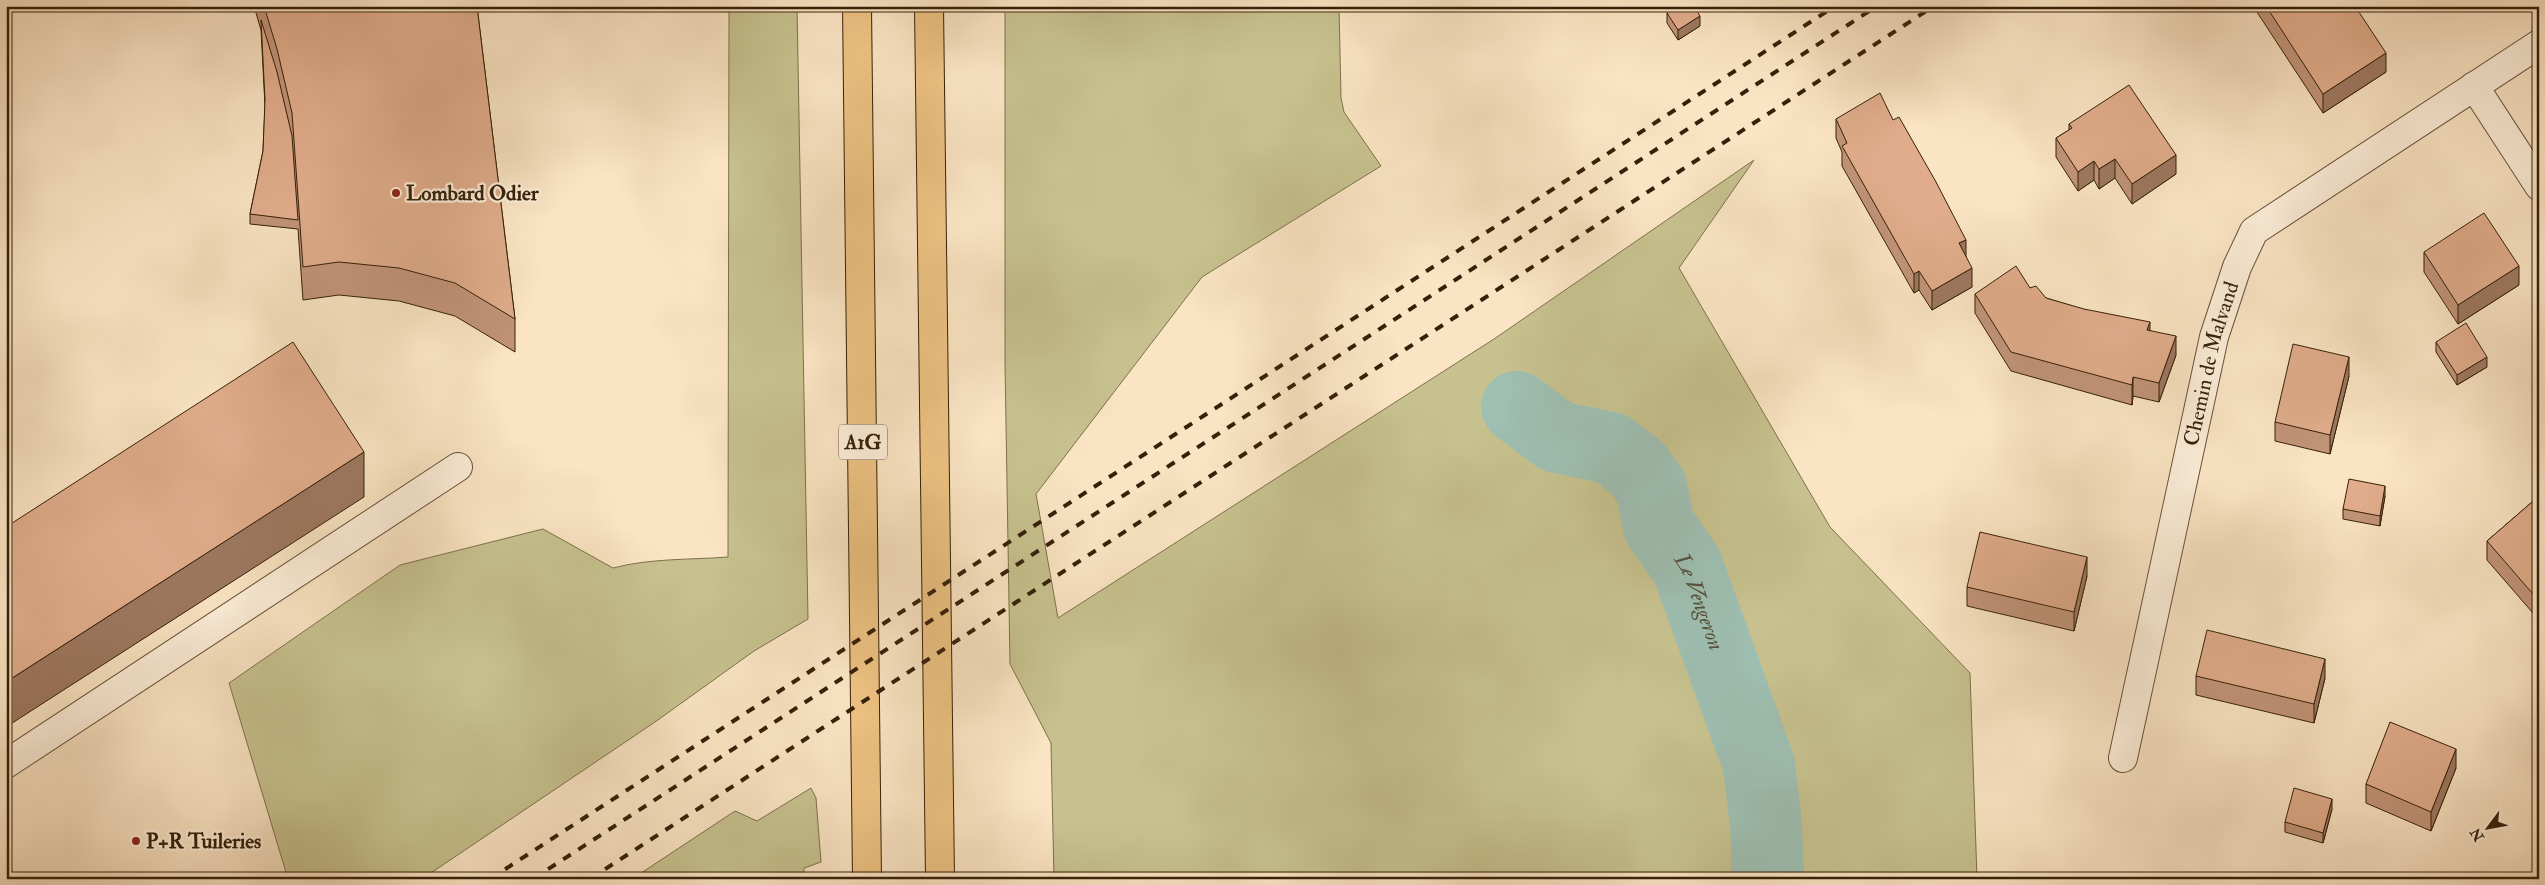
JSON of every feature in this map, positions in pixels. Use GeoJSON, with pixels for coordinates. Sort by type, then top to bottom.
{"type":"FeatureCollection","features":[{"type":"Feature","properties":{"kind":"highway","name":"A1G"},"geometry":{"type":"LineString","coordinates":[[857,6],[867,879]]}},
{"type":"Feature","properties":{"kind":"highway"},"geometry":{"type":"LineString","coordinates":[[929,6],[940,879]]}},
{"type":"Feature","properties":{"kind":"street","name":"Chemin de Malvand"},"geometry":{"type":"LineString","coordinates":[[2123,758],[2214,337],[2237,267],[2254,232],[2539,44]]}},
{"type":"Feature","properties":{"kind":"street"},"geometry":{"type":"LineString","coordinates":[[2474,86],[2539,186]]}},
{"type":"Feature","properties":{"kind":"street"},"geometry":{"type":"LineString","coordinates":[[6,764],[458,467]]}},
{"type":"Feature","properties":{"kind":"shaded area"},"geometry":{"type":"Polygon","coordinates":[[[729,6],[797,6],[808,619],[754,651],[655,722],[422,879],[288,879],[229,683],[400,565],[543,529],[613,568],[656,561],[728,557],[729,6]]]}},
{"type":"Feature","properties":{"kind":"shaded area"},"geometry":{"type":"Polygon","coordinates":[[[1005,6],[1339,6],[1341,98],[1344,112],[1381,166],[1202,277],[1036,494],[1058,618],[1494,339],[1754,160],[1679,268],[1830,527],[1970,673],[1977,879],[1054,879],[1051,743],[1010,664],[1005,363],[1005,6]]]}},
{"type":"Feature","properties":{"kind":"shaded area"},"geometry":{"type":"Polygon","coordinates":[[[811,788],[816,798],[821,862],[804,868],[804,879],[632,879],[735,811],[757,821],[811,788]]]}},
{"type":"Feature","properties":{"kind":"building","name":"Lombard Odier"},"geometry":{"type":"Polygon","coordinates":[[[264,6],[477,6],[515,319],[455,283],[399,268],[339,262],[303,267],[292,113],[277,49],[264,6]]]}},
{"type":"Feature","properties":{"kind":"building"},"geometry":{"type":"Polygon","coordinates":[[[1677,6],[1694,6],[1700,16],[1678,30],[1667,13],[1677,6]]]}},
{"type":"Feature","properties":{"kind":"building"},"geometry":{"type":"Polygon","coordinates":[[[2266,6],[2355,6],[2386,53],[2323,94],[2266,6]]]}},
{"type":"Feature","properties":{"kind":"building"},"geometry":{"type":"Polygon","coordinates":[[[261,20],[277,72],[292,136],[298,220],[250,214],[263,151],[265,100],[261,20]]]}},
{"type":"Feature","properties":{"kind":"building"},"geometry":{"type":"Polygon","coordinates":[[[2129,85],[2176,155],[2132,184],[2115,159],[2099,169],[2094,161],[2078,172],[2056,138],[2072,128],[2069,124],[2129,85]]]}},
{"type":"Feature","properties":{"kind":"building"},"geometry":{"type":"Polygon","coordinates":[[[1880,93],[1893,120],[1899,117],[1966,240],[1959,243],[1972,268],[1932,291],[1919,271],[1914,274],[1842,146],[1847,143],[1836,119],[1880,93]]]}},
{"type":"Feature","properties":{"kind":"building"},"geometry":{"type":"Polygon","coordinates":[[[2484,213],[2519,266],[2458,305],[2424,252],[2484,213]]]}},
{"type":"Feature","properties":{"kind":"building"},"geometry":{"type":"Polygon","coordinates":[[[2016,266],[2030,288],[2036,286],[2046,298],[2084,309],[2150,322],[2147,330],[2176,336],[2159,383],[2133,377],[2132,385],[2011,352],[1975,294],[2016,266]]]}},
{"type":"Feature","properties":{"kind":"building"},"geometry":{"type":"Polygon","coordinates":[[[2466,323],[2487,357],[2457,375],[2436,342],[2466,323]]]}},
{"type":"Feature","properties":{"kind":"building"},"geometry":{"type":"Polygon","coordinates":[[[293,342],[364,452],[6,682],[6,527],[293,342]]]}},
{"type":"Feature","properties":{"kind":"building"},"geometry":{"type":"Polygon","coordinates":[[[2293,344],[2349,357],[2330,435],[2275,422],[2293,344]]]}},
{"type":"Feature","properties":{"kind":"building"},"geometry":{"type":"Polygon","coordinates":[[[2349,479],[2385,486],[2380,516],[2343,509],[2349,479]]]}},
{"type":"Feature","properties":{"kind":"building"},"geometry":{"type":"Polygon","coordinates":[[[2539,496],[2539,601],[2487,541],[2539,496]]]}},
{"type":"Feature","properties":{"kind":"building"},"geometry":{"type":"Polygon","coordinates":[[[1980,532],[2087,557],[2074,612],[1967,587],[1980,532]]]}},
{"type":"Feature","properties":{"kind":"building"},"geometry":{"type":"Polygon","coordinates":[[[2207,630],[2325,659],[2314,704],[2196,676],[2207,630]]]}},
{"type":"Feature","properties":{"kind":"building"},"geometry":{"type":"Polygon","coordinates":[[[2390,722],[2456,749],[2431,812],[2366,784],[2390,722]]]}},
{"type":"Feature","properties":{"kind":"building"},"geometry":{"type":"Polygon","coordinates":[[[2294,788],[2332,799],[2323,833],[2285,822],[2294,788]]]}},
{"type":"Feature","properties":{"kind":"waterway","name":"Le Vengeron"},"geometry":{"type":"LineString","coordinates":[[1517,407],[1557,437],[1611,448],[1637,468],[1651,487],[1659,526],[1687,566],[1759,765],[1766,825],[1768,879]]}},
{"type":"Feature","properties":{"kind":"railway"},"geometry":{"type":"LineString","coordinates":[[490,879],[1835,6]]}},
{"type":"Feature","properties":{"kind":"railway"},"geometry":{"type":"LineString","coordinates":[[533,879],[1877,6]]}},
{"type":"Feature","properties":{"kind":"railway"},"geometry":{"type":"LineString","coordinates":[[590,879],[1934,6]]}},
{"type":"Feature","properties":{"kind":"place","name":"Lombard Odier"},"geometry":{"type":"Point","coordinates":[396,193]}},
{"type":"Feature","properties":{"kind":"place","name":"P+R Tuileries"},"geometry":{"type":"Point","coordinates":[136,841]}}]}
